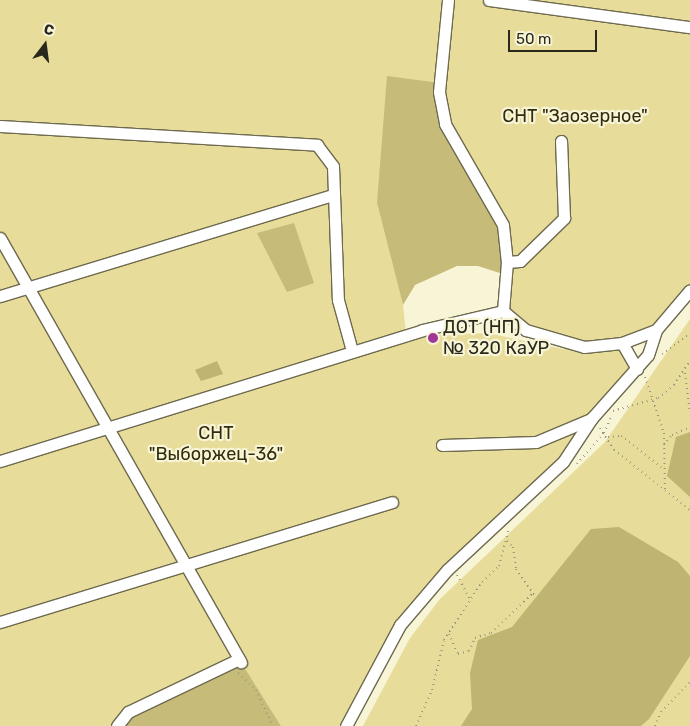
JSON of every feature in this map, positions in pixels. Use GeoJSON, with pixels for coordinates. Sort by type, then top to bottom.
{"type":"FeatureCollection","features":[{"type":"Feature","properties":{"kind":"street"},"geometry":{"type":"LineString","coordinates":[[448,0],[439,92],[446,124],[503,225],[507,262],[503,311]]}},
{"type":"Feature","properties":{"kind":"street"},"geometry":{"type":"LineString","coordinates":[[489,0],[690,27]]}},
{"type":"Feature","properties":{"kind":"street"},"geometry":{"type":"LineString","coordinates":[[0,126],[303,141],[328,153],[333,195],[338,300],[352,351]]}},
{"type":"Feature","properties":{"kind":"street"},"geometry":{"type":"LineString","coordinates":[[507,262],[520,261],[564,218],[561,141]]}},
{"type":"Feature","properties":{"kind":"street"},"geometry":{"type":"LineString","coordinates":[[0,296],[333,195]]}},
{"type":"Feature","properties":{"kind":"street"},"geometry":{"type":"LineString","coordinates":[[0,238],[237,661],[128,712],[117,726]]}},
{"type":"Feature","properties":{"kind":"street"},"geometry":{"type":"LineString","coordinates":[[346,726],[400,625],[447,570],[563,462],[592,418],[637,369],[648,354],[656,330],[690,290]]}},
{"type":"Feature","properties":{"kind":"street"},"geometry":{"type":"LineString","coordinates":[[0,461],[352,351],[503,311]]}},
{"type":"Feature","properties":{"kind":"street"},"geometry":{"type":"LineString","coordinates":[[503,311],[526,330],[584,347],[622,344],[656,330]]}},
{"type":"Feature","properties":{"kind":"street"},"geometry":{"type":"LineString","coordinates":[[622,344],[637,369]]}},
{"type":"Feature","properties":{"kind":"street"},"geometry":{"type":"LineString","coordinates":[[442,445],[536,442],[592,418]]}},
{"type":"Feature","properties":{"kind":"street"},"geometry":{"type":"LineString","coordinates":[[0,622],[182,563],[392,502]]}},
{"type":"Feature","properties":{"kind":"path"},"geometry":{"type":"LineString","coordinates":[[613,411],[653,400],[685,370],[690,360]]}},
{"type":"Feature","properties":{"kind":"path"},"geometry":{"type":"LineString","coordinates":[[637,369],[650,382],[653,400],[661,420],[662,468],[665,490]]}},
{"type":"Feature","properties":{"kind":"path"},"geometry":{"type":"LineString","coordinates":[[685,370],[690,412]]}},
{"type":"Feature","properties":{"kind":"path"},"geometry":{"type":"LineString","coordinates":[[592,418],[608,437],[614,450],[690,510]]}},
{"type":"Feature","properties":{"kind":"path"},"geometry":{"type":"LineString","coordinates":[[663,447],[672,435],[690,427]]}},
{"type":"Feature","properties":{"kind":"path"},"geometry":{"type":"LineString","coordinates":[[608,437],[621,436],[662,468]]}},
{"type":"Feature","properties":{"kind":"path"},"geometry":{"type":"LineString","coordinates":[[416,726],[432,690],[448,634],[499,566],[507,541],[509,525]]}},
{"type":"Feature","properties":{"kind":"path"},"geometry":{"type":"LineString","coordinates":[[448,634],[458,654],[469,651],[475,638],[491,632],[507,613],[533,595],[516,569],[513,547],[507,541]]}},
{"type":"Feature","properties":{"kind":"path"},"geometry":{"type":"LineString","coordinates":[[457,575],[471,601]]}},
{"type":"Feature","properties":{"kind":"path"},"geometry":{"type":"LineString","coordinates":[[237,661],[242,680],[256,690],[273,726]]}},
{"type":"Feature","properties":{"kind":"path"},"geometry":{"type":"LineString","coordinates":[[655,726],[661,712],[690,682]]}},
{"type":"Feature","properties":{"kind":"green space","name":"СНТ \"Выборжец-36\""},"geometry":{"type":"Polygon","coordinates":[[[0,0],[690,0],[690,290],[656,330],[584,347],[526,330],[503,311],[507,262],[377,203],[403,305],[407,343],[432,335],[487,333],[563,349],[623,345],[635,371],[576,444],[400,625],[346,726],[281,726],[241,662],[118,726],[0,726],[0,0]]]}},
{"type":"Feature","properties":{"kind":"green space"},"geometry":{"type":"Polygon","coordinates":[[[690,319],[690,726],[363,726],[410,638],[440,599],[605,442],[690,319]]]}},
{"type":"Feature","properties":{"kind":"shaded area"},"geometry":{"type":"Polygon","coordinates":[[[387,76],[440,83],[445,124],[503,225],[506,275],[478,266],[457,266],[415,285],[403,305],[377,203],[387,76]]]}},
{"type":"Feature","properties":{"kind":"shaded area"},"geometry":{"type":"Polygon","coordinates":[[[294,223],[314,283],[287,292],[257,233],[294,223]]]}},
{"type":"Feature","properties":{"kind":"shaded area"},"geometry":{"type":"Polygon","coordinates":[[[217,361],[223,374],[201,381],[195,370],[217,361]]]}},
{"type":"Feature","properties":{"kind":"shaded area"},"geometry":{"type":"Polygon","coordinates":[[[690,432],[690,497],[667,476],[676,437],[690,432]]]}},
{"type":"Feature","properties":{"kind":"shaded area"},"geometry":{"type":"Polygon","coordinates":[[[619,527],[678,562],[690,576],[690,656],[649,719],[641,726],[461,726],[472,709],[470,673],[478,640],[512,627],[591,529],[619,527]]]}},
{"type":"Feature","properties":{"kind":"shaded area"},"geometry":{"type":"Polygon","coordinates":[[[241,662],[281,726],[118,726],[129,712],[241,662]]]}},
{"type":"Feature","properties":{"kind":"place","name":"ДОТ (НП) № 320 КаУР"},"geometry":{"type":"Point","coordinates":[433,338]}},
{"type":"Feature","properties":{"kind":"park label","name":"СНТ \"Заозерное\""},"geometry":{"type":"Point","coordinates":[575,116]}}]}
